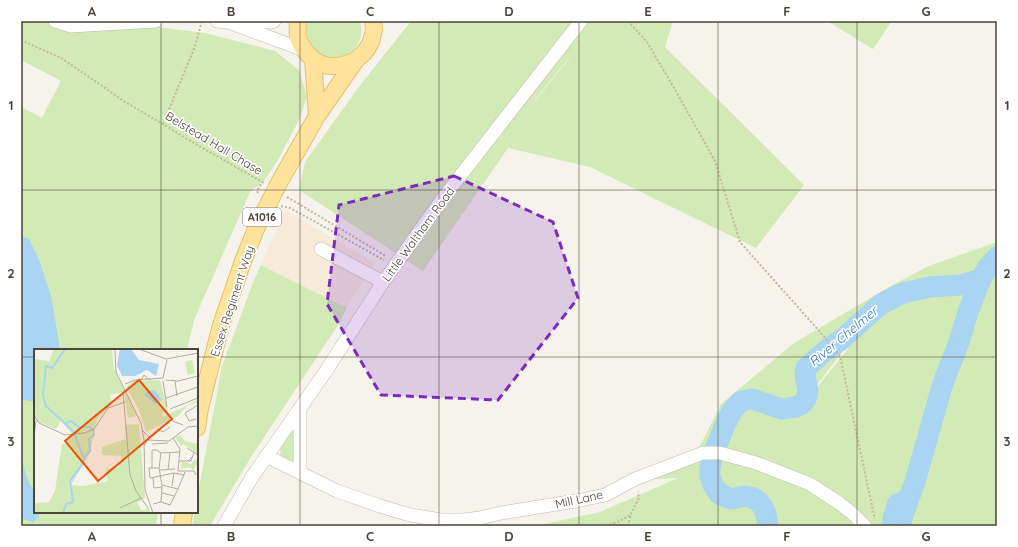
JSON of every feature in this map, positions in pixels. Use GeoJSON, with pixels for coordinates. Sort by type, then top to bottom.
{"type":"FeatureCollection","features":[{"type":"Feature","properties":{"kind":"main road"},"geometry":{"type":"LineString","coordinates":[[298,21],[298,36],[308,54],[317,116]]}},
{"type":"Feature","properties":{"kind":"main road","name":"Essex Regiment Way"},"geometry":{"type":"LineString","coordinates":[[198,421],[221,325],[243,261],[258,224],[317,116],[356,60],[365,52],[371,42],[374,30],[373,21]]}},
{"type":"Feature","properties":{"kind":"main road"},"geometry":{"type":"LineString","coordinates":[[308,54],[323,64],[334,66],[346,65],[356,60]]}},
{"type":"Feature","properties":{"kind":"main road"},"geometry":{"type":"LineString","coordinates":[[182,526],[184,513]]}},
{"type":"Feature","properties":{"kind":"street"},"geometry":{"type":"LineString","coordinates":[[55,21],[71,26],[156,21]]}},
{"type":"Feature","properties":{"kind":"street"},"geometry":{"type":"LineString","coordinates":[[223,22],[274,21]]}},
{"type":"Feature","properties":{"kind":"street","name":"Little Waltham Road"},"geometry":{"type":"LineString","coordinates":[[224,526],[252,477],[326,371],[383,282],[446,194],[581,21]]}},
{"type":"Feature","properties":{"kind":"street"},"geometry":{"type":"LineString","coordinates":[[223,22],[308,54]]}},
{"type":"Feature","properties":{"kind":"street"},"geometry":{"type":"LineString","coordinates":[[321,249],[383,282]]}},
{"type":"Feature","properties":{"kind":"street"},"geometry":{"type":"LineString","coordinates":[[300,408],[300,472]]}},
{"type":"Feature","properties":{"kind":"street","name":"Mill Lane"},"geometry":{"type":"LineString","coordinates":[[266,456],[337,490],[380,506],[410,515],[441,520],[464,520],[480,518],[501,512],[576,501],[605,495],[635,479],[702,453],[720,453],[783,472],[810,484],[853,514],[869,523]]}},
{"type":"Feature","properties":{"kind":"path"},"geometry":{"type":"LineString","coordinates":[[163,124],[194,49],[202,21]]}},
{"type":"Feature","properties":{"kind":"path"},"geometry":{"type":"LineString","coordinates":[[628,21],[647,42],[715,161],[740,242],[840,356],[874,515],[869,523]]}},
{"type":"Feature","properties":{"kind":"path","name":"Belstead Hall Chase"},"geometry":{"type":"LineString","coordinates":[[21,40],[61,58],[125,102],[262,182],[273,195],[396,265]]}},
{"type":"Feature","properties":{"kind":"path"},"geometry":{"type":"LineString","coordinates":[[262,182],[257,193],[273,195],[278,205],[290,208],[396,265]]}},
{"type":"Feature","properties":{"kind":"path"},"geometry":{"type":"LineString","coordinates":[[628,526],[631,514],[639,498],[635,479]]}},
{"type":"Feature","properties":{"kind":"path"},"geometry":{"type":"LineString","coordinates":[[606,526],[620,521],[631,514]]}},
{"type":"Feature","properties":{"kind":"highlighted area"},"geometry":{"type":"Polygon","coordinates":[[[454,176],[553,222],[578,298],[498,400],[381,395],[327,304],[339,205],[454,176]]]}},
{"type":"Feature","properties":{"kind":"shaded area"},"geometry":{"type":"Polygon","coordinates":[[[285,210],[375,263],[347,307],[261,265],[285,210]]]}},
{"type":"Feature","properties":{"kind":"green space"},"geometry":{"type":"Polygon","coordinates":[[[21,21],[107,21],[205,33],[275,51],[299,70],[307,97],[299,120],[279,158],[264,181],[250,192],[194,320],[187,349],[34,349],[34,513],[158,513],[156,526],[21,526],[21,107],[42,118],[61,81],[21,60],[21,21]]]}},
{"type":"Feature","properties":{"kind":"green space"},"geometry":{"type":"Polygon","coordinates":[[[308,21],[360,21],[361,34],[357,45],[350,53],[340,57],[330,58],[320,54],[312,46],[307,33],[308,21]]]}},
{"type":"Feature","properties":{"kind":"green space"},"geometry":{"type":"Polygon","coordinates":[[[411,21],[599,21],[673,21],[665,47],[804,185],[756,248],[590,167],[508,148],[423,271],[299,190],[305,162],[358,88],[411,21]],[[599,21],[534,101],[535,101],[599,21]]]}},
{"type":"Feature","properties":{"kind":"green space"},"geometry":{"type":"Polygon","coordinates":[[[827,21],[892,21],[873,49],[827,21]]]}},
{"type":"Feature","properties":{"kind":"green space"},"geometry":{"type":"Polygon","coordinates":[[[997,242],[997,526],[535,526],[600,512],[678,478],[620,481],[697,452],[721,404],[794,343],[894,284],[931,265],[997,242]],[[877,307],[813,390],[775,413],[814,391],[847,350],[877,307]]]}},
{"type":"Feature","properties":{"kind":"green space"},"geometry":{"type":"Polygon","coordinates":[[[261,265],[347,307],[340,322],[251,457],[210,526],[192,526],[195,513],[198,513],[198,494],[222,366],[261,265]]]}},
{"type":"Feature","properties":{"kind":"green space"},"geometry":{"type":"Polygon","coordinates":[[[295,426],[292,462],[281,456],[280,449],[295,426]]]}},
{"type":"Feature","properties":{"kind":"water"},"geometry":{"type":"Polygon","coordinates":[[[21,236],[29,239],[40,262],[51,296],[59,349],[34,349],[34,402],[21,399],[21,236]]]}},
{"type":"Feature","properties":{"kind":"water"},"geometry":{"type":"Polygon","coordinates":[[[21,455],[28,479],[34,491],[34,513],[40,513],[34,523],[21,518],[21,455]]]}},
{"type":"Feature","properties":{"kind":"water"},"geometry":{"type":"Polygon","coordinates":[[[906,483],[918,484],[913,499],[914,514],[911,526],[882,526],[883,515],[888,499],[893,494],[898,493],[906,483]]]}},
{"type":"Feature","properties":{"kind":"waterway","name":"River Chelmer"},"geometry":{"type":"LineString","coordinates":[[899,526],[915,482],[942,386],[959,342],[969,309],[981,279],[988,267],[997,257]]}},
{"type":"Feature","properties":{"kind":"waterway","name":"River Chelmer"},"geometry":{"type":"LineString","coordinates":[[768,526],[766,514],[762,505],[754,498],[745,496],[731,499],[719,494],[713,485],[710,476],[713,455],[732,411],[741,401],[752,399],[782,409],[796,407],[802,404],[806,399],[808,392],[805,374],[806,368],[825,351],[841,340],[881,304],[903,293],[930,287],[960,285],[981,279]]}}]}
